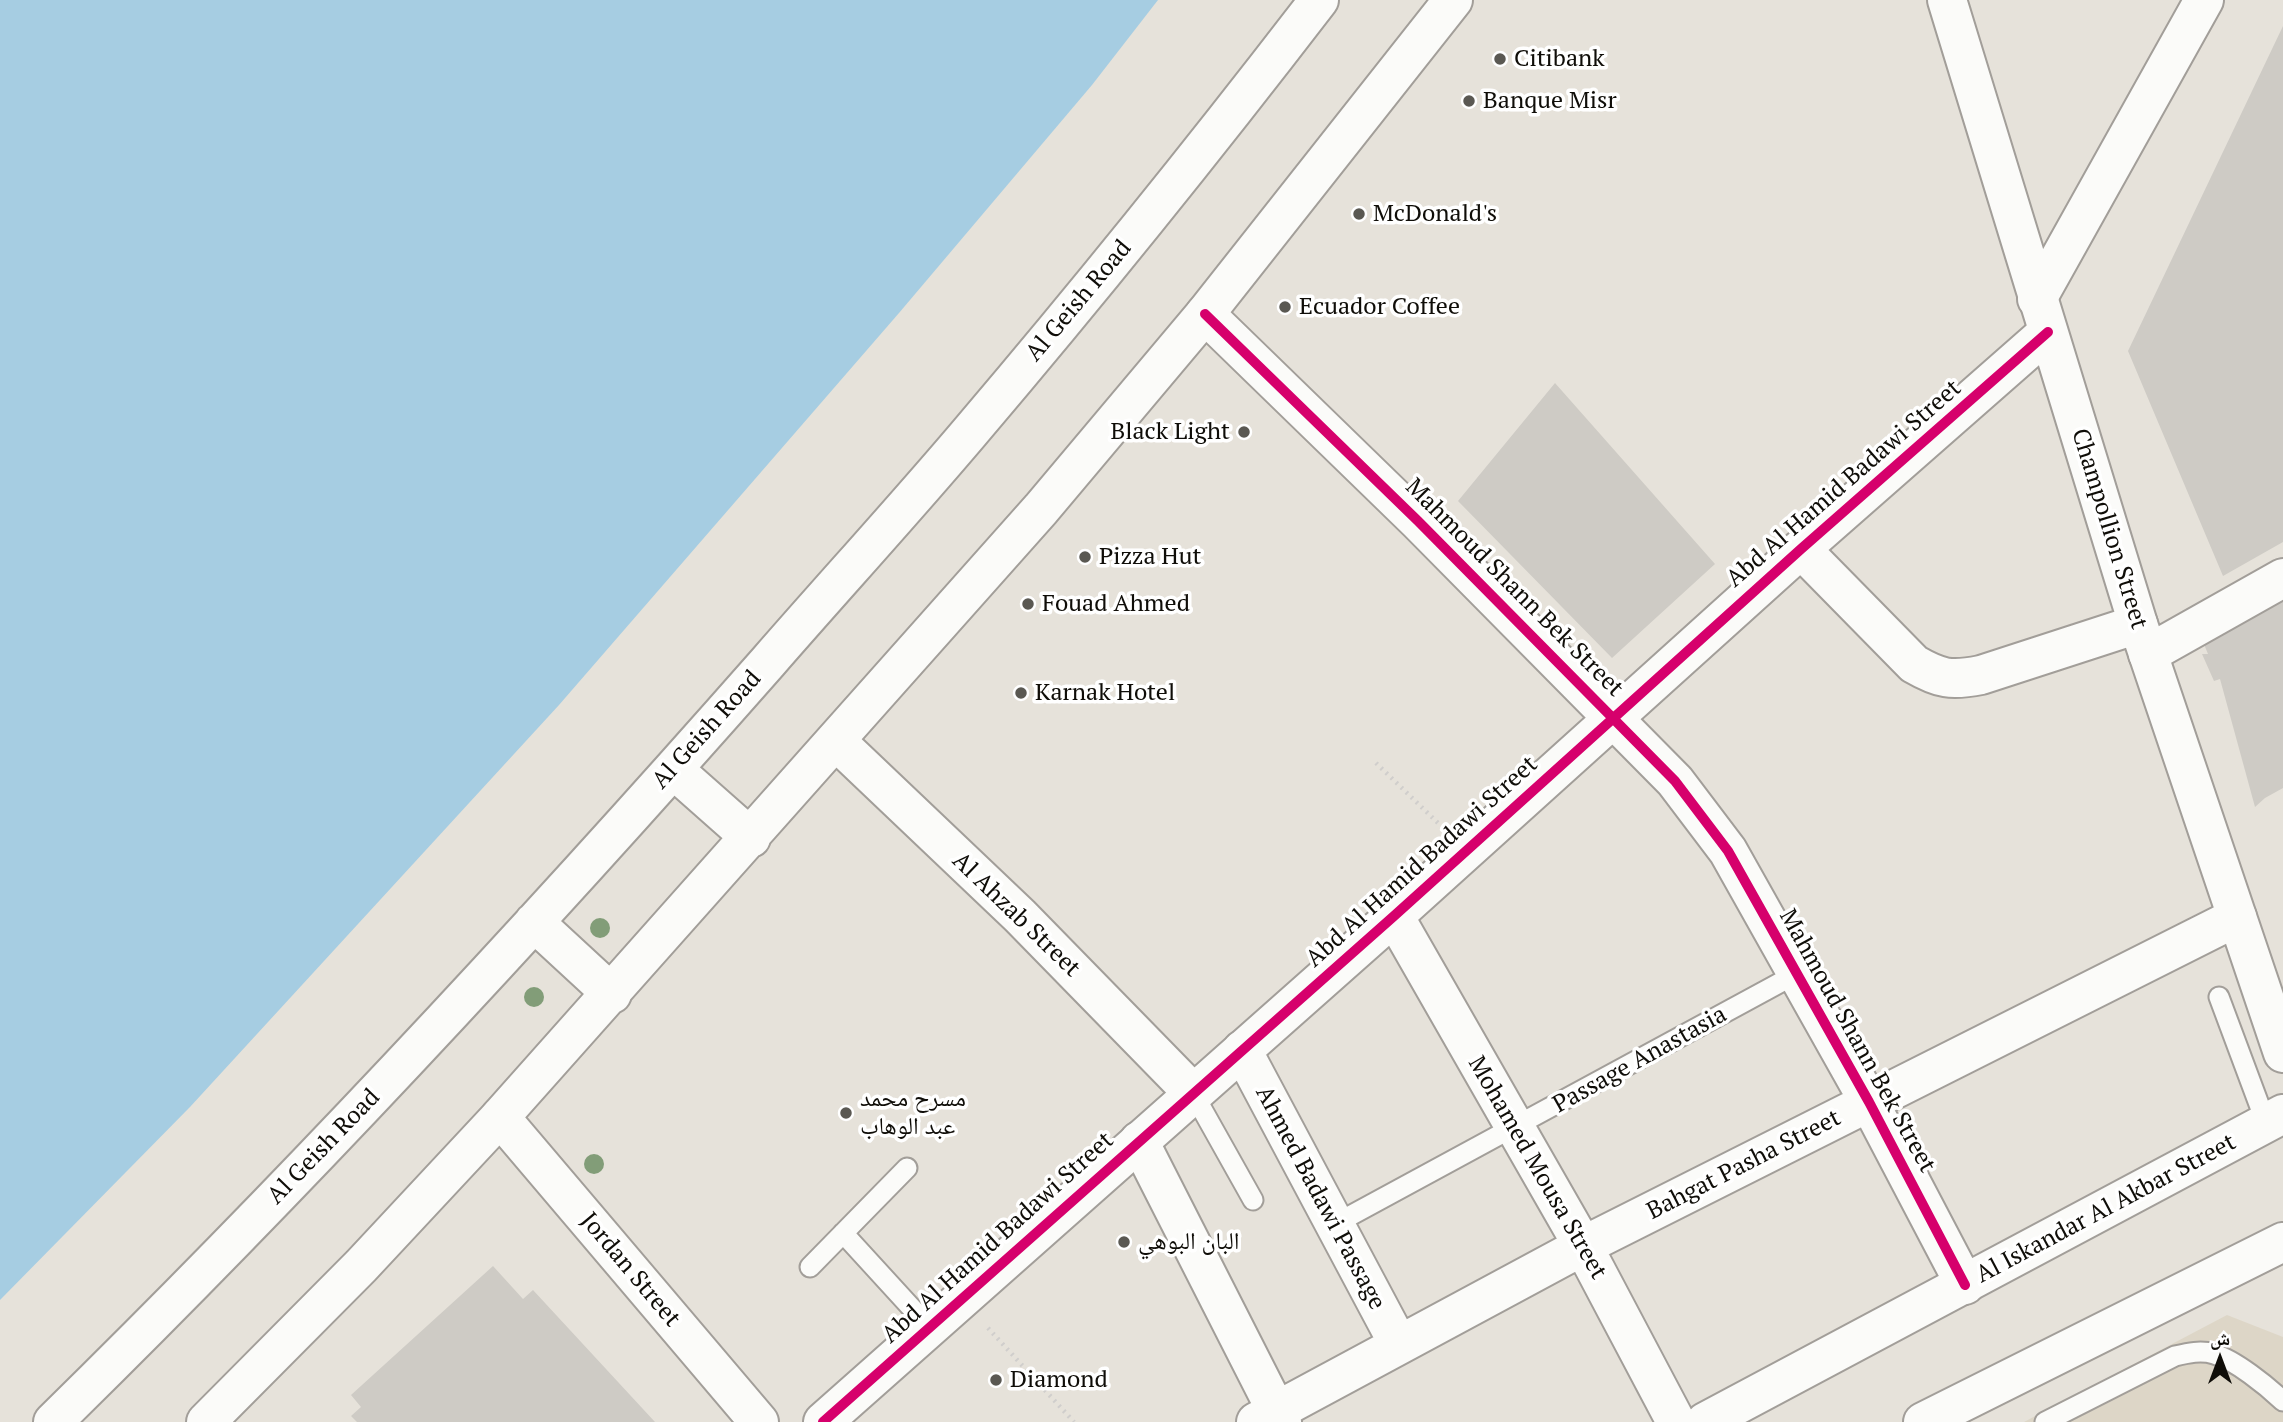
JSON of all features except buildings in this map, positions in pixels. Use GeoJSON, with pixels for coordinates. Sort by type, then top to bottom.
{"type":"FeatureCollection","features":[{"type":"Feature","properties":{"kind":"main road","name":"Al Geish Road"},"geometry":{"type":"LineString","coordinates":[[53,1422],[267,1207],[673,769],[976,425],[1170,191],[1319,0]]}},
{"type":"Feature","properties":{"kind":"main road"},"geometry":{"type":"LineString","coordinates":[[206,1422],[362,1266],[500,1117],[1041,509],[1205,314],[1453,0]]}},
{"type":"Feature","properties":{"kind":"main road","name":"Champollion Street"},"geometry":{"type":"LineString","coordinates":[[1947,0],[2143,639],[2283,1054]]}},
{"type":"Feature","properties":{"kind":"main road","name":"Abd Al Hamid Badawi Street"},"geometry":{"type":"LineString","coordinates":[[823,1422],[1394,916],[1801,549],[2043,316],[2204,0]]}},
{"type":"Feature","properties":{"kind":"main road","name":"Mahmoud Shann Bek Street"},"geometry":{"type":"LineString","coordinates":[[1205,314],[1675,780],[1728,851],[1869,1102],[1965,1285]]}},
{"type":"Feature","properties":{"kind":"main road"},"geometry":{"type":"LineString","coordinates":[[1801,549],[1913,664],[1932,675],[1957,680],[2143,639],[2283,578]]}},
{"type":"Feature","properties":{"kind":"main road","name":"Al Ahzab Street"},"geometry":{"type":"LineString","coordinates":[[836,741],[1020,916],[1193,1093]]}},
{"type":"Feature","properties":{"kind":"main road"},"geometry":{"type":"LineString","coordinates":[[673,769],[751,838]]}},
{"type":"Feature","properties":{"kind":"main road","name":"Mohamed Mousa Street"},"geometry":{"type":"LineString","coordinates":[[1394,916],[1583,1246],[1676,1422]]}},
{"type":"Feature","properties":{"kind":"main road","name":"Bahgat Pasha Street"},"geometry":{"type":"LineString","coordinates":[[1272,1418],[1399,1345],[1583,1246],[2237,917]]}},
{"type":"Feature","properties":{"kind":"main road"},"geometry":{"type":"LineString","coordinates":[[534,922],[612,994]]}},
{"type":"Feature","properties":{"kind":"main road","name":"Ahmed Badawi Passage"},"geometry":{"type":"LineString","coordinates":[[1242,1050],[1399,1345]]}},
{"type":"Feature","properties":{"kind":"main road","name":"Jordan Street"},"geometry":{"type":"LineString","coordinates":[[500,1117],[759,1422]]}},
{"type":"Feature","properties":{"kind":"main road","name":"Al Iskandar Al Akbar Street"},"geometry":{"type":"LineString","coordinates":[[1705,1422],[2275,1118]]}},
{"type":"Feature","properties":{"kind":"main road"},"geometry":{"type":"LineString","coordinates":[[1139,1141],[1272,1418]]}},
{"type":"Feature","properties":{"kind":"main road"},"geometry":{"type":"LineString","coordinates":[[1923,1422],[2283,1242]]}},
{"type":"Feature","properties":{"kind":"lane","name":"Passage Anastasia"},"geometry":{"type":"LineString","coordinates":[[1335,1224],[1797,974]]}},
{"type":"Feature","properties":{"kind":"lane"},"geometry":{"type":"LineString","coordinates":[[2219,997],[2275,1118]]}},
{"type":"Feature","properties":{"kind":"lane"},"geometry":{"type":"LineString","coordinates":[[1193,1093],[1253,1200]]}},
{"type":"Feature","properties":{"kind":"lane"},"geometry":{"type":"LineString","coordinates":[[810,1267],[907,1168]]}},
{"type":"Feature","properties":{"kind":"lane"},"geometry":{"type":"LineString","coordinates":[[843,1233],[929,1327]]}},
{"type":"Feature","properties":{"kind":"lane"},"geometry":{"type":"LineString","coordinates":[[2045,1422],[2175,1356],[2193,1352],[2213,1354],[2230,1361],[2283,1401]]}},
{"type":"Feature","properties":{"kind":"path"},"geometry":{"type":"LineString","coordinates":[[1376,764],[1467,850]]}},
{"type":"Feature","properties":{"kind":"path"},"geometry":{"type":"LineString","coordinates":[[961,1299],[1074,1422]]}},
{"type":"Feature","properties":{"kind":"shaded area"},"geometry":{"type":"Polygon","coordinates":[[[2227,1315],[2283,1337],[2283,1422],[2024,1422],[2227,1315]]]}},
{"type":"Feature","properties":{"kind":"water"},"geometry":{"type":"Polygon","coordinates":[[[0,0],[1158,0],[1092,85],[899,313],[559,705],[190,1107],[0,1300],[0,0]]]}},
{"type":"Feature","properties":{"kind":"cycle path"},"geometry":{"type":"LineString","coordinates":[[1205,314],[1418,521],[1675,781],[1728,851],[1869,1102],[1965,1285]]}},
{"type":"Feature","properties":{"kind":"cycle path"},"geometry":{"type":"LineString","coordinates":[[823,1422],[2048,332]]}},
{"type":"Feature","properties":{"kind":"place","name":"Citibank"},"geometry":{"type":"Point","coordinates":[1500,59]}},
{"type":"Feature","properties":{"kind":"place","name":"Banque Misr"},"geometry":{"type":"Point","coordinates":[1469,101]}},
{"type":"Feature","properties":{"kind":"place","name":"McDonald's"},"geometry":{"type":"Point","coordinates":[1359,214]}},
{"type":"Feature","properties":{"kind":"place","name":"Ecuador Coffee"},"geometry":{"type":"Point","coordinates":[1285,307]}},
{"type":"Feature","properties":{"kind":"place","name":"Black Light"},"geometry":{"type":"Point","coordinates":[1244,432]}},
{"type":"Feature","properties":{"kind":"place","name":"Pizza Hut"},"geometry":{"type":"Point","coordinates":[1085,557]}},
{"type":"Feature","properties":{"kind":"place","name":"Fouad Ahmed"},"geometry":{"type":"Point","coordinates":[1028,604]}},
{"type":"Feature","properties":{"kind":"place","name":"Karnak Hotel"},"geometry":{"type":"Point","coordinates":[1021,693]}},
{"type":"Feature","properties":{"kind":"place","name":"مسرح محمد عبد الوهاب"},"geometry":{"type":"Point","coordinates":[846,1113]}},
{"type":"Feature","properties":{"kind":"place","name":"البان البوهي"},"geometry":{"type":"Point","coordinates":[1124,1242]}},
{"type":"Feature","properties":{"kind":"place","name":"Diamond"},"geometry":{"type":"Point","coordinates":[996,1380]}}]}
